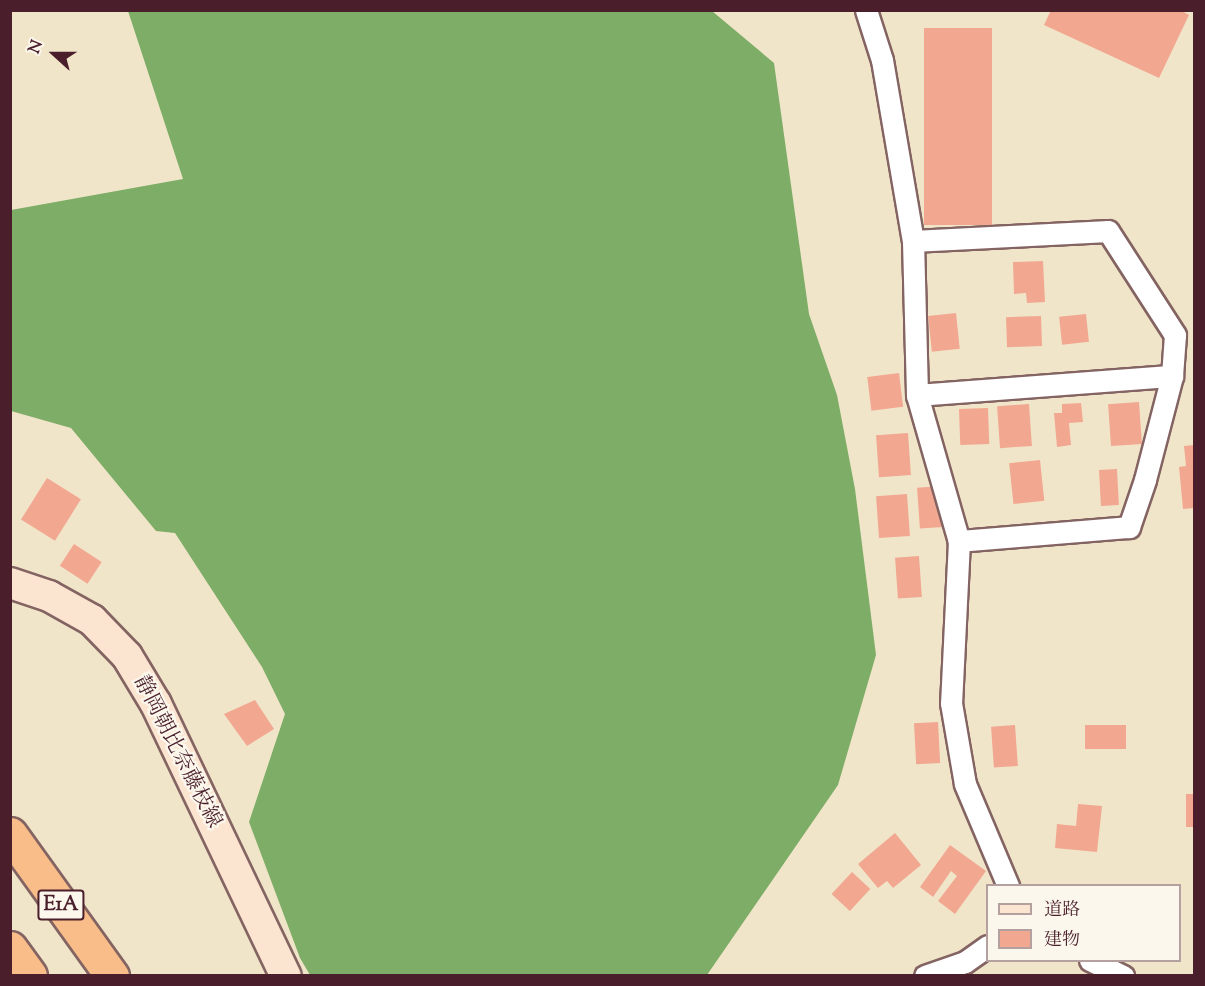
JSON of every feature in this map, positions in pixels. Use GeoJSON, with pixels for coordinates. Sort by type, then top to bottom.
{"type":"FeatureCollection","features":[{"type":"Feature","properties":{"kind":"highway","name":"E1A"},"geometry":{"type":"LineString","coordinates":[[10,834],[112,975]]}},
{"type":"Feature","properties":{"kind":"highway"},"geometry":{"type":"LineString","coordinates":[[10,948],[30,975]]}},
{"type":"Feature","properties":{"kind":"main road","name":"静岡朝比奈藤枝線"},"geometry":{"type":"LineString","coordinates":[[10,584],[50,596],[92,620],[127,656],[156,704],[286,975]]}},
{"type":"Feature","properties":{"kind":"street"},"geometry":{"type":"LineString","coordinates":[[866,10],[882,60],[913,241],[917,395],[959,541],[951,703],[965,784],[1008,884]]}},
{"type":"Feature","properties":{"kind":"street"},"geometry":{"type":"LineString","coordinates":[[913,241],[1108,231],[1174,335],[1172,376],[1145,480],[1129,527],[959,541]]}},
{"type":"Feature","properties":{"kind":"street"},"geometry":{"type":"LineString","coordinates":[[917,395],[1172,376]]}},
{"type":"Feature","properties":{"kind":"street"},"geometry":{"type":"LineString","coordinates":[[925,975],[965,962],[986,947]]}},
{"type":"Feature","properties":{"kind":"street"},"geometry":{"type":"LineString","coordinates":[[1094,962],[1123,975]]}},
{"type":"Feature","properties":{"kind":"green space"},"geometry":{"type":"Polygon","coordinates":[[[128,11],[712,11],[774,63],[809,314],[837,395],[855,489],[876,655],[838,785],[707,975],[310,975],[300,958],[249,822],[285,714],[262,667],[175,533],[156,531],[71,428],[11,411],[11,210],[183,179],[128,11]]]}},
{"type":"Feature","properties":{"kind":"building"},"geometry":{"type":"Polygon","coordinates":[[[1051,10],[1180,10],[1189,15],[1159,78],[1044,25],[1051,10]]]}},
{"type":"Feature","properties":{"kind":"building"},"geometry":{"type":"Polygon","coordinates":[[[924,28],[992,28],[992,225],[924,225],[924,28]]]}},
{"type":"Feature","properties":{"kind":"building"},"geometry":{"type":"Polygon","coordinates":[[[1043,261],[1045,302],[1027,303],[1026,293],[1014,294],[1013,262],[1043,261]]]}},
{"type":"Feature","properties":{"kind":"building"},"geometry":{"type":"Polygon","coordinates":[[[956,313],[960,349],[932,352],[928,316],[956,313]]]}},
{"type":"Feature","properties":{"kind":"building"},"geometry":{"type":"Polygon","coordinates":[[[1086,314],[1089,342],[1062,345],[1059,317],[1086,314]]]}},
{"type":"Feature","properties":{"kind":"building"},"geometry":{"type":"Polygon","coordinates":[[[1041,316],[1042,346],[1007,347],[1006,317],[1041,316]]]}},
{"type":"Feature","properties":{"kind":"building"},"geometry":{"type":"Polygon","coordinates":[[[899,373],[903,407],[871,411],[867,377],[899,373]]]}},
{"type":"Feature","properties":{"kind":"building"},"geometry":{"type":"Polygon","coordinates":[[[1139,402],[1142,444],[1111,446],[1108,404],[1139,402]]]}},
{"type":"Feature","properties":{"kind":"building"},"geometry":{"type":"Polygon","coordinates":[[[1081,403],[1083,422],[1069,423],[1071,445],[1057,447],[1054,413],[1062,413],[1062,404],[1081,403]]]}},
{"type":"Feature","properties":{"kind":"building"},"geometry":{"type":"Polygon","coordinates":[[[1029,404],[1032,446],[1000,448],[997,406],[1029,404]]]}},
{"type":"Feature","properties":{"kind":"building"},"geometry":{"type":"Polygon","coordinates":[[[988,408],[989,444],[960,445],[959,409],[988,408]]]}},
{"type":"Feature","properties":{"kind":"building"},"geometry":{"type":"Polygon","coordinates":[[[908,433],[911,475],[879,477],[876,435],[908,433]]]}},
{"type":"Feature","properties":{"kind":"building"},"geometry":{"type":"Polygon","coordinates":[[[1194,445],[1194,508],[1183,509],[1179,467],[1186,466],[1184,446],[1194,445]]]}},
{"type":"Feature","properties":{"kind":"building"},"geometry":{"type":"Polygon","coordinates":[[[1040,460],[1044,501],[1013,504],[1009,463],[1040,460]]]}},
{"type":"Feature","properties":{"kind":"building"},"geometry":{"type":"Polygon","coordinates":[[[1117,469],[1119,505],[1101,506],[1099,470],[1117,469]]]}},
{"type":"Feature","properties":{"kind":"building"},"geometry":{"type":"Polygon","coordinates":[[[47,478],[81,499],[55,541],[21,520],[47,478]]]}},
{"type":"Feature","properties":{"kind":"building"},"geometry":{"type":"Polygon","coordinates":[[[941,486],[944,527],[920,529],[917,488],[941,486]]]}},
{"type":"Feature","properties":{"kind":"building"},"geometry":{"type":"Polygon","coordinates":[[[907,494],[910,536],[879,538],[876,496],[907,494]]]}},
{"type":"Feature","properties":{"kind":"building"},"geometry":{"type":"Polygon","coordinates":[[[74,544],[102,562],[88,584],[60,566],[74,544]]]}},
{"type":"Feature","properties":{"kind":"building"},"geometry":{"type":"Polygon","coordinates":[[[919,556],[922,597],[898,599],[895,558],[919,556]]]}},
{"type":"Feature","properties":{"kind":"building"},"geometry":{"type":"Polygon","coordinates":[[[255,700],[274,729],[247,746],[224,714],[255,700]]]}},
{"type":"Feature","properties":{"kind":"building"},"geometry":{"type":"Polygon","coordinates":[[[938,722],[940,763],[916,764],[914,723],[938,722]]]}},
{"type":"Feature","properties":{"kind":"building"},"geometry":{"type":"Polygon","coordinates":[[[1015,725],[1018,766],[994,768],[991,727],[1015,725]]]}},
{"type":"Feature","properties":{"kind":"building"},"geometry":{"type":"Polygon","coordinates":[[[1085,725],[1126,725],[1126,749],[1085,749],[1085,725]]]}},
{"type":"Feature","properties":{"kind":"building"},"geometry":{"type":"Polygon","coordinates":[[[1186,794],[1194,794],[1194,827],[1186,827],[1186,794]]]}},
{"type":"Feature","properties":{"kind":"building"},"geometry":{"type":"Polygon","coordinates":[[[1078,804],[1102,806],[1097,852],[1055,848],[1057,824],[1076,826],[1078,804]]]}},
{"type":"Feature","properties":{"kind":"building"},"geometry":{"type":"Polygon","coordinates":[[[895,833],[921,865],[893,888],[887,881],[878,888],[858,864],[895,833]]]}},
{"type":"Feature","properties":{"kind":"building"},"geometry":{"type":"Polygon","coordinates":[[[950,845],[986,871],[955,914],[938,901],[957,876],[951,871],[933,897],[920,887],[950,845]]]}},
{"type":"Feature","properties":{"kind":"building"},"geometry":{"type":"Polygon","coordinates":[[[852,872],[870,889],[850,911],[832,894],[852,872]]]}}]}
